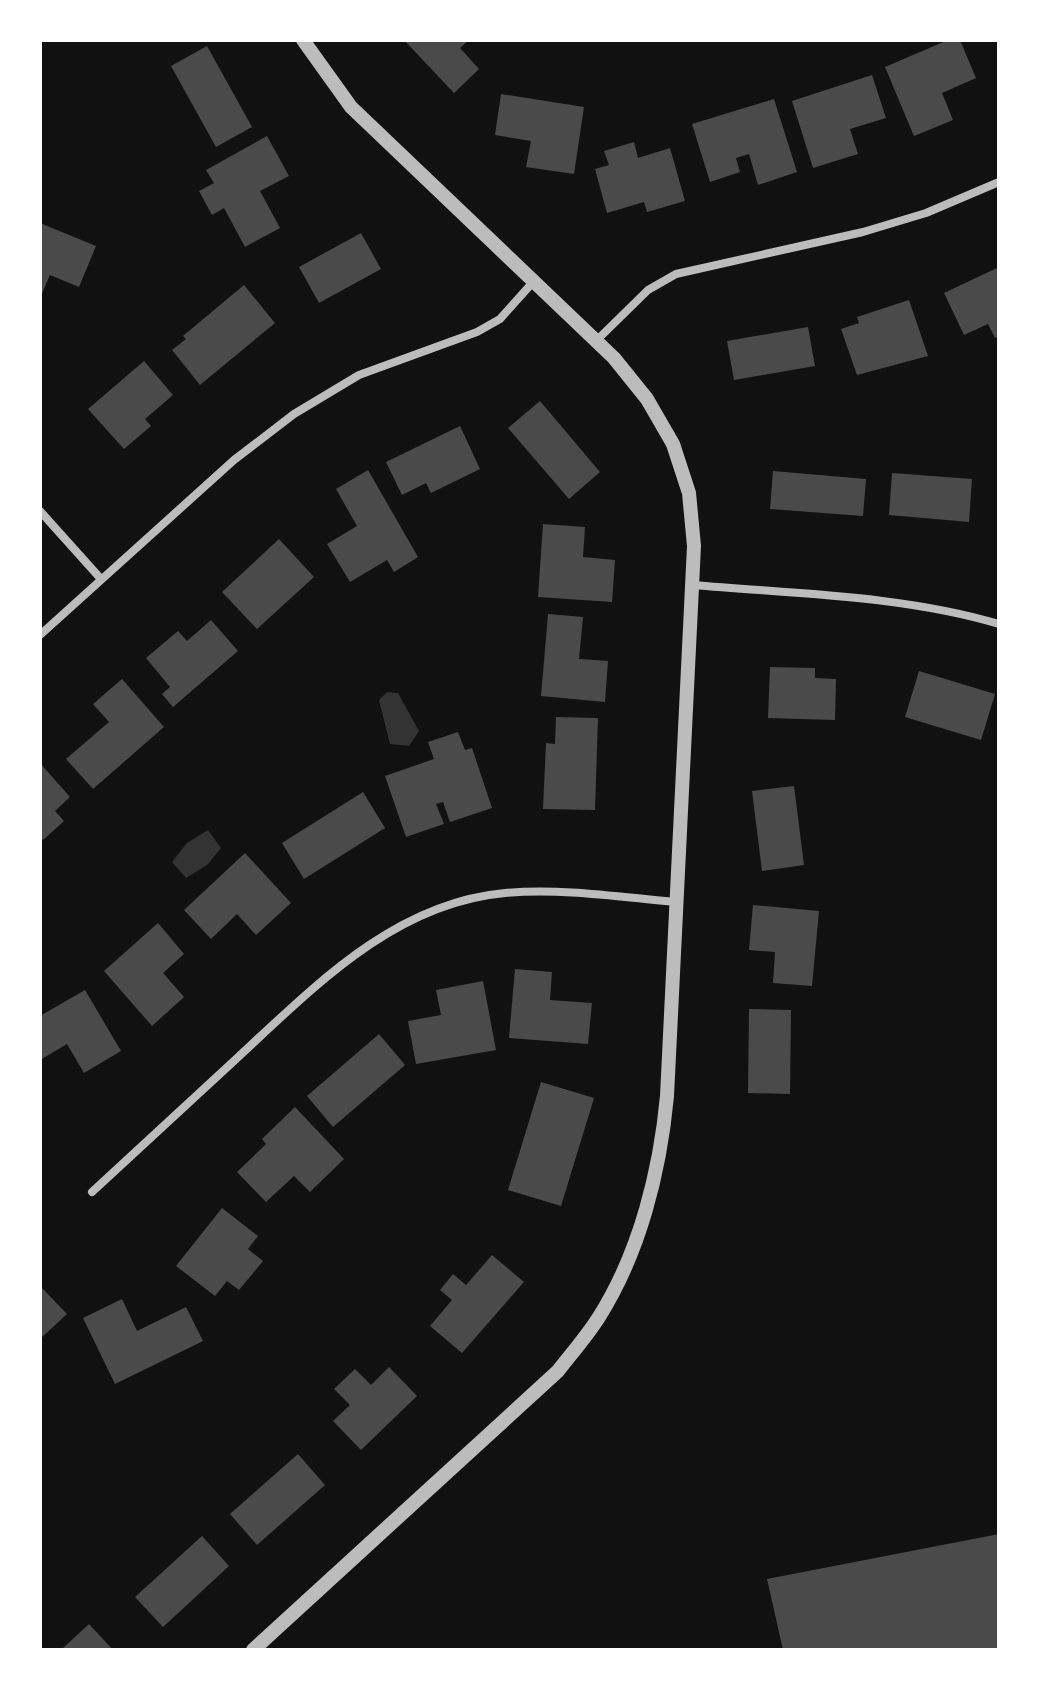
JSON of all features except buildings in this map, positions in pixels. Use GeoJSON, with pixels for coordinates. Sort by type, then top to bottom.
{"type":"FeatureCollection","features":[{"type":"Feature","properties":{"kind":"street"},"geometry":{"type":"LineString","coordinates":[[253,1650],[558,1371],[599,1316],[631,1255],[663,1143],[693,585],[689,493],[673,444],[647,399],[596,341],[351,107],[303,40]]}},
{"type":"Feature","properties":{"kind":"street"},"geometry":{"type":"LineString","coordinates":[[596,341],[648,290],[676,274],[863,232],[926,213],[999,182]]}},
{"type":"Feature","properties":{"kind":"street"},"geometry":{"type":"LineString","coordinates":[[40,635],[234,460],[294,414],[359,375],[477,332],[500,319],[534,281]]}},
{"type":"Feature","properties":{"kind":"street"},"geometry":{"type":"LineString","coordinates":[[40,511],[101,579]]}},
{"type":"Feature","properties":{"kind":"street"},"geometry":{"type":"LineString","coordinates":[[693,585],[900,604],[962,613],[999,624]]}},
{"type":"Feature","properties":{"kind":"street"},"geometry":{"type":"LineString","coordinates":[[92,1192],[329,973],[382,935],[440,909],[502,893],[566,892],[675,902]]}},
{"type":"Feature","properties":{"kind":"shaded area"},"geometry":{"type":"Polygon","coordinates":[[[387,692],[398,693],[419,731],[409,746],[390,744],[379,700],[387,692]]]}},
{"type":"Feature","properties":{"kind":"shaded area"},"geometry":{"type":"Polygon","coordinates":[[[208,830],[221,848],[207,865],[186,878],[172,862],[187,843],[208,830]]]}}]}
